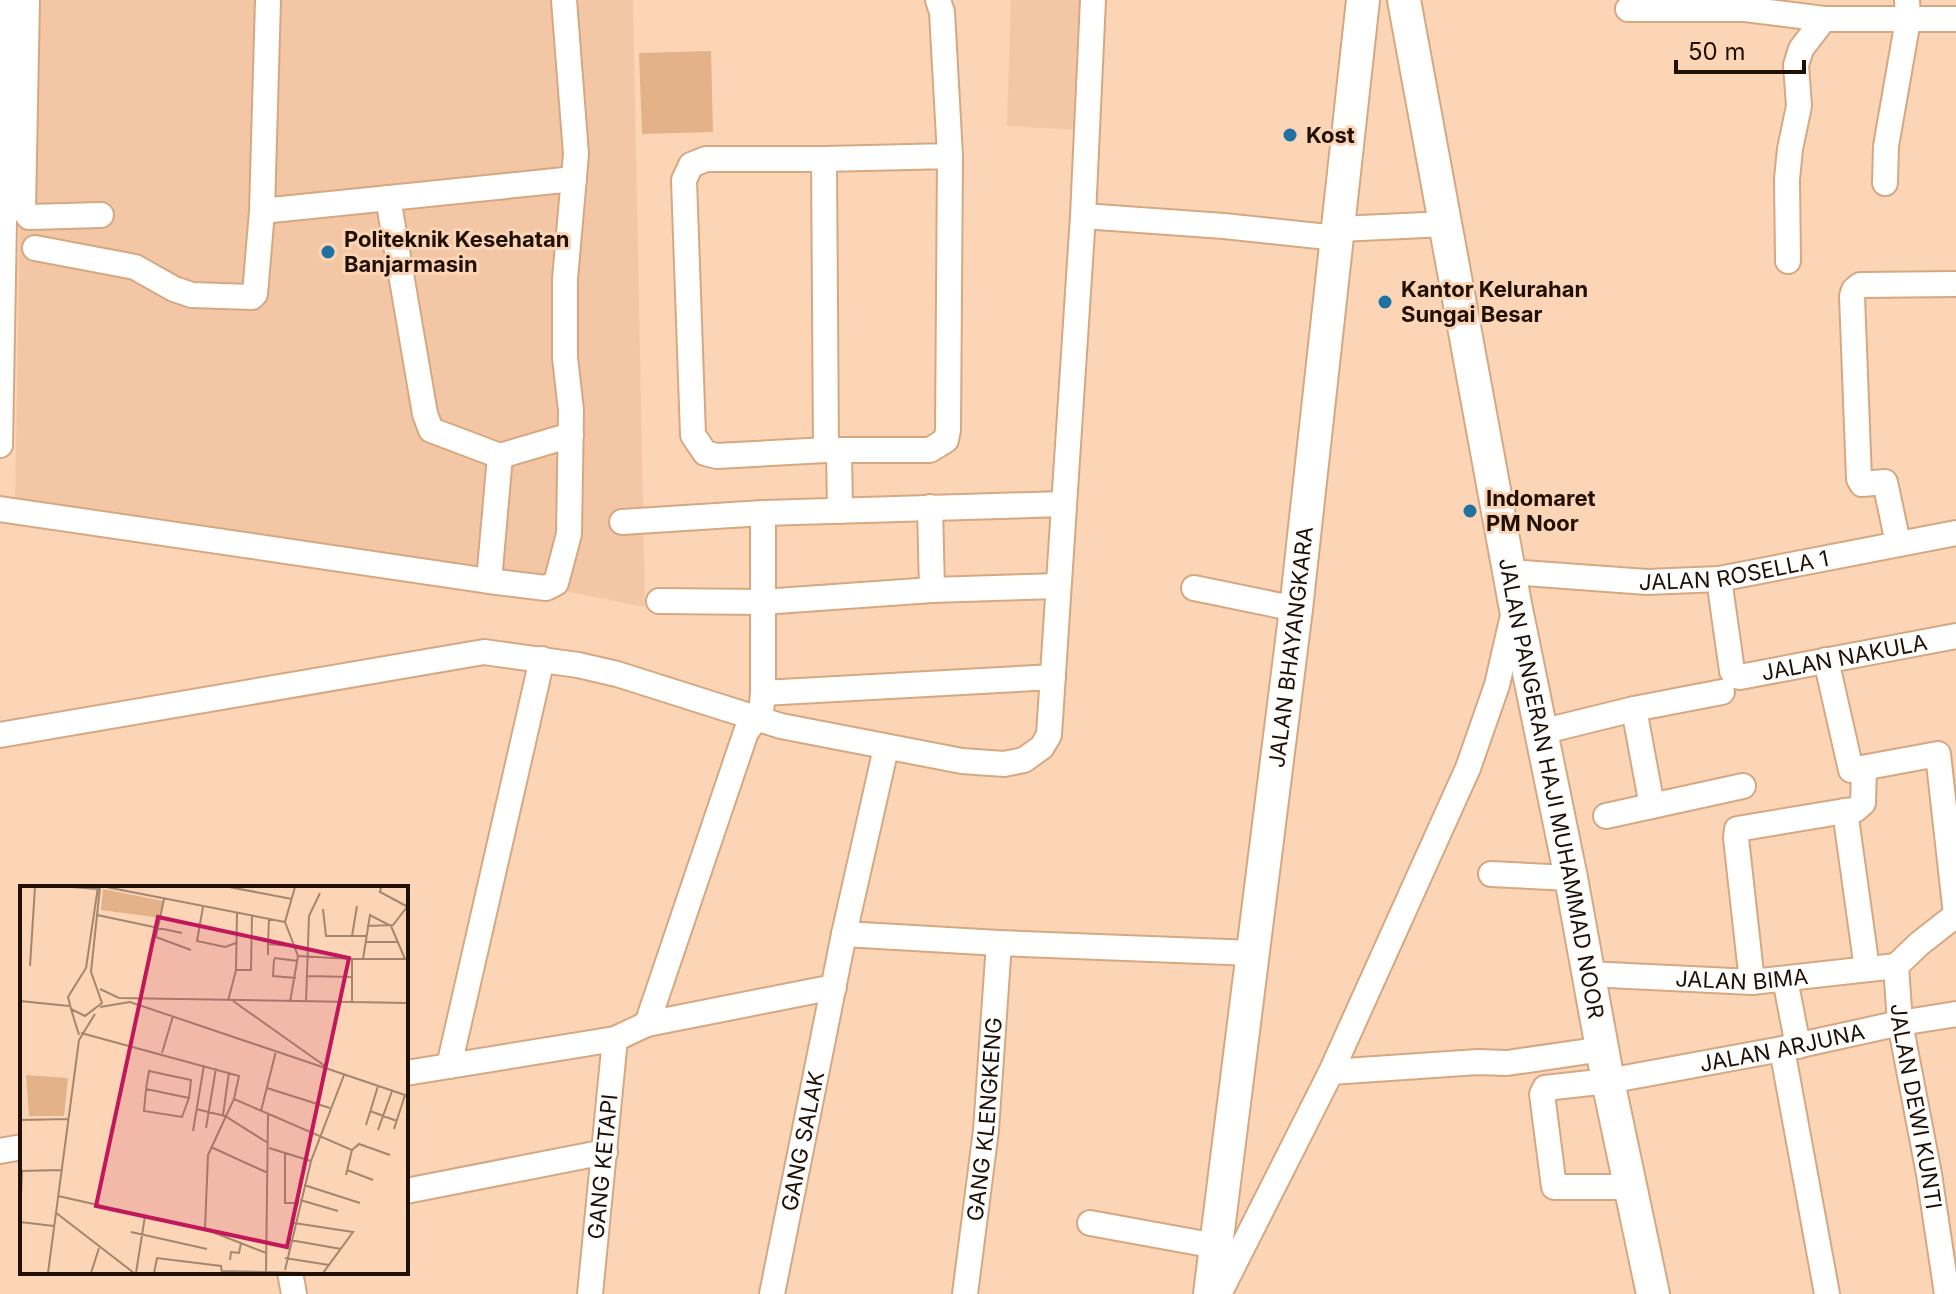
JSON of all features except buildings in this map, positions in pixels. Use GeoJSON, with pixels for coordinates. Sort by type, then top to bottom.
{"type":"FeatureCollection","features":[{"type":"Feature","properties":{"kind":"main road","name":"JALAN BHAYANGKARA"},"geometry":{"type":"LineString","coordinates":[[1210,1294],[1296,609],[1363,0]]}},
{"type":"Feature","properties":{"kind":"main road","name":"JALAN PANGERAN HAJI MUHAMMAD NOOR"},"geometry":{"type":"LineString","coordinates":[[1404,0],[1515,604],[1653,1294]]}},
{"type":"Feature","properties":{"kind":"street"},"geometry":{"type":"LineString","coordinates":[[0,445],[8,0]]}},
{"type":"Feature","properties":{"kind":"street"},"geometry":{"type":"LineString","coordinates":[[27,0],[23,209],[29,217],[101,215]]}},
{"type":"Feature","properties":{"kind":"street"},"geometry":{"type":"LineString","coordinates":[[35,248],[135,267],[174,289],[192,295],[252,297],[257,290],[262,211],[268,0]]}},
{"type":"Feature","properties":{"kind":"street"},"geometry":{"type":"LineString","coordinates":[[0,509],[489,581],[546,588],[556,583],[569,534],[571,399],[565,358],[565,279],[576,130],[564,0]]}},
{"type":"Feature","properties":{"kind":"street"},"geometry":{"type":"LineString","coordinates":[[938,0],[942,12],[950,156],[946,440],[930,450],[832,450],[717,456],[705,453],[693,435],[684,180],[691,165],[706,159],[950,156]]}},
{"type":"Feature","properties":{"kind":"street"},"geometry":{"type":"LineString","coordinates":[[0,735],[484,652],[542,659],[617,674],[755,718],[886,748],[962,761],[1004,764],[1029,759],[1049,735],[1083,216],[1093,0]]}},
{"type":"Feature","properties":{"kind":"street"},"geometry":{"type":"LineString","coordinates":[[1628,9],[1746,5],[1824,19],[1907,10],[1956,19]]}},
{"type":"Feature","properties":{"kind":"street"},"geometry":{"type":"LineString","coordinates":[[1885,183],[1886,146],[1907,10]]}},
{"type":"Feature","properties":{"kind":"street"},"geometry":{"type":"LineString","coordinates":[[1788,261],[1787,179],[1799,106],[1796,65],[1801,49],[1824,19]]}},
{"type":"Feature","properties":{"kind":"street"},"geometry":{"type":"LineString","coordinates":[[824,159],[832,450],[840,511]]}},
{"type":"Feature","properties":{"kind":"street"},"geometry":{"type":"LineString","coordinates":[[262,211],[574,179]]}},
{"type":"Feature","properties":{"kind":"street"},"geometry":{"type":"LineString","coordinates":[[388,198],[427,422],[431,430],[500,456],[571,435]]}},
{"type":"Feature","properties":{"kind":"street"},"geometry":{"type":"LineString","coordinates":[[1083,216],[1338,234],[1447,224]]}},
{"type":"Feature","properties":{"kind":"street"},"geometry":{"type":"LineString","coordinates":[[1898,543],[1885,482],[1862,484],[1859,479],[1852,296],[1860,285],[1956,284]]}},
{"type":"Feature","properties":{"kind":"street"},"geometry":{"type":"LineString","coordinates":[[489,581],[500,456]]}},
{"type":"Feature","properties":{"kind":"street"},"geometry":{"type":"LineString","coordinates":[[622,522],[763,513],[1064,504]]}},
{"type":"Feature","properties":{"kind":"street"},"geometry":{"type":"LineString","coordinates":[[930,507],[932,590]]}},
{"type":"Feature","properties":{"kind":"street"},"geometry":{"type":"LineString","coordinates":[[647,1024],[746,732],[761,712],[763,513]]}},
{"type":"Feature","properties":{"kind":"street","name":"JALAN ROSELLA 1"},"geometry":{"type":"LineString","coordinates":[[1509,572],[1647,582],[1719,579],[1956,533]]}},
{"type":"Feature","properties":{"kind":"street","name":"JALAN NAKULA"},"geometry":{"type":"LineString","coordinates":[[1719,579],[1735,676],[1956,636]]}},
{"type":"Feature","properties":{"kind":"street"},"geometry":{"type":"LineString","coordinates":[[659,601],[762,602],[932,590],[1058,586]]}},
{"type":"Feature","properties":{"kind":"street"},"geometry":{"type":"LineString","coordinates":[[1194,588],[1296,609]]}},
{"type":"Feature","properties":{"kind":"street"},"geometry":{"type":"LineString","coordinates":[[1219,1294],[1331,1072],[1468,768],[1497,685],[1515,604]]}},
{"type":"Feature","properties":{"kind":"street"},"geometry":{"type":"LineString","coordinates":[[449,1066],[542,659]]}},
{"type":"Feature","properties":{"kind":"street"},"geometry":{"type":"LineString","coordinates":[[1826,660],[1851,770],[1947,752],[1956,915],[1896,966]]}},
{"type":"Feature","properties":{"kind":"street"},"geometry":{"type":"LineString","coordinates":[[763,693],[1053,677]]}},
{"type":"Feature","properties":{"kind":"street"},"geometry":{"type":"LineString","coordinates":[[1497,685],[1521,682],[1534,691]]}},
{"type":"Feature","properties":{"kind":"street"},"geometry":{"type":"LineString","coordinates":[[1541,732],[1722,692]]}},
{"type":"Feature","properties":{"kind":"street"},"geometry":{"type":"LineString","coordinates":[[1634,709],[1652,806]]}},
{"type":"Feature","properties":{"kind":"street","name":"GANG SALAK"},"geometry":{"type":"LineString","coordinates":[[772,1294],[844,934],[886,748]]}},
{"type":"Feature","properties":{"kind":"street"},"geometry":{"type":"LineString","coordinates":[[1752,982],[1737,829],[1855,810],[1863,803],[1864,769]]}},
{"type":"Feature","properties":{"kind":"street"},"geometry":{"type":"LineString","coordinates":[[1606,816],[1743,786]]}},
{"type":"Feature","properties":{"kind":"street"},"geometry":{"type":"LineString","coordinates":[[1845,811],[1867,969]]}},
{"type":"Feature","properties":{"kind":"street"},"geometry":{"type":"LineString","coordinates":[[1491,874],[1571,878]]}},
{"type":"Feature","properties":{"kind":"street"},"geometry":{"type":"LineString","coordinates":[[844,934],[1253,953]]}},
{"type":"Feature","properties":{"kind":"street","name":"GANG KLENGKENG"},"geometry":{"type":"LineString","coordinates":[[965,1294],[986,1130],[999,943]]}},
{"type":"Feature","properties":{"kind":"street","name":"JALAN BIMA"},"geometry":{"type":"LineString","coordinates":[[1588,974],[1752,982],[1896,966]]}},
{"type":"Feature","properties":{"kind":"street","name":"JALAN DEWI KUNTI"},"geometry":{"type":"LineString","coordinates":[[1896,966],[1900,1023],[1929,1174],[1947,1294]]}},
{"type":"Feature","properties":{"kind":"street"},"geometry":{"type":"LineString","coordinates":[[1785,979],[1790,1048],[1827,1294]]}},
{"type":"Feature","properties":{"kind":"street"},"geometry":{"type":"LineString","coordinates":[[408,1073],[615,1039],[647,1024],[834,987]]}},
{"type":"Feature","properties":{"kind":"street","name":"JALAN ARJUNA"},"geometry":{"type":"LineString","coordinates":[[1631,1187],[1557,1187],[1551,1181],[1543,1091],[1549,1087],[1608,1081],[1790,1048],[1900,1023],[1956,1014]]}},
{"type":"Feature","properties":{"kind":"street","name":"GANG KETAPI"},"geometry":{"type":"LineString","coordinates":[[590,1294],[615,1039]]}},
{"type":"Feature","properties":{"kind":"street"},"geometry":{"type":"LineString","coordinates":[[1331,1072],[1478,1062],[1507,1063],[1603,1049]]}},
{"type":"Feature","properties":{"kind":"street"},"geometry":{"type":"LineString","coordinates":[[0,1151],[20,1147]]}},
{"type":"Feature","properties":{"kind":"street"},"geometry":{"type":"LineString","coordinates":[[408,1191],[605,1152]]}},
{"type":"Feature","properties":{"kind":"street"},"geometry":{"type":"LineString","coordinates":[[1222,1193],[1229,1219],[1239,1223],[1259,1215]]}},
{"type":"Feature","properties":{"kind":"street"},"geometry":{"type":"LineString","coordinates":[[1090,1223],[1216,1246]]}},
{"type":"Feature","properties":{"kind":"street"},"geometry":{"type":"LineString","coordinates":[[290,1274],[294,1294]]}},
{"type":"Feature","properties":{"kind":"shaded area","name":"Politeknik Kesehatan Banjarmasin"},"geometry":{"type":"Polygon","coordinates":[[[23,0],[633,0],[645,607],[565,591],[15,504],[23,0]]]}},
{"type":"Feature","properties":{"kind":"shaded area"},"geometry":{"type":"Polygon","coordinates":[[[1011,0],[1091,0],[1082,130],[1007,126],[1011,0]]]}},
{"type":"Feature","properties":{"kind":"shaded area"},"geometry":{"type":"Polygon","coordinates":[[[711,51],[713,132],[642,134],[639,53],[711,51]]]}},
{"type":"Feature","properties":{"kind":"place","name":"Kost"},"geometry":{"type":"Point","coordinates":[1290,135]}},
{"type":"Feature","properties":{"kind":"place","name":"Politeknik Kesehatan Banjarmasin"},"geometry":{"type":"Point","coordinates":[328,252]}},
{"type":"Feature","properties":{"kind":"place","name":"Kantor Kelurahan Sungai Besar"},"geometry":{"type":"Point","coordinates":[1385,302]}},
{"type":"Feature","properties":{"kind":"place","name":"Indomaret PM Noor"},"geometry":{"type":"Point","coordinates":[1470,511]}}]}
